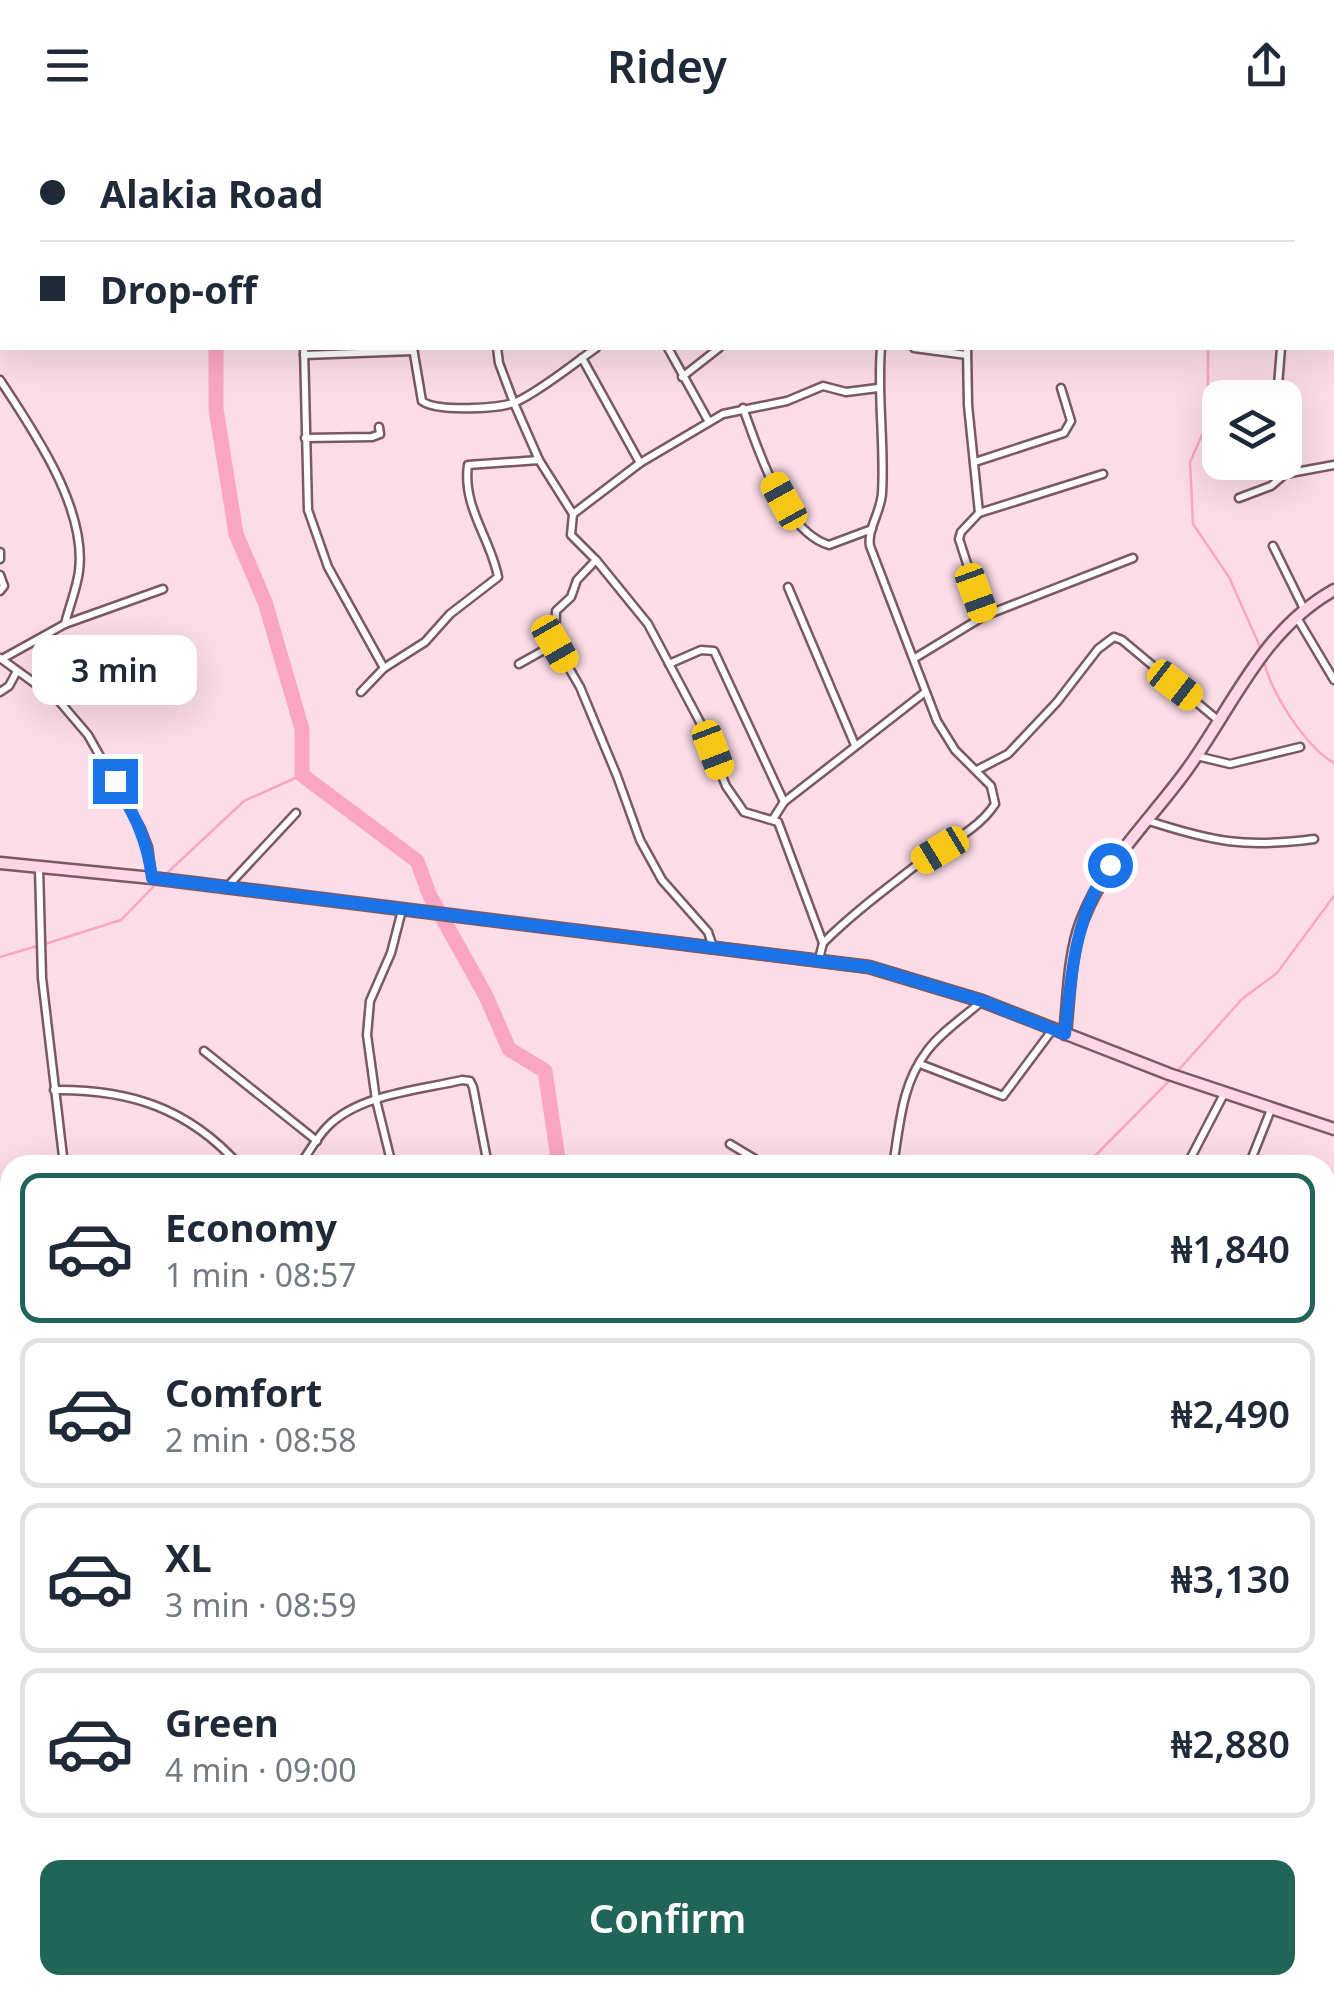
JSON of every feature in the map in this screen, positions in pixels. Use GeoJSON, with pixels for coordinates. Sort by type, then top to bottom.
{"type":"FeatureCollection","features":[{"type":"Feature","properties":{"kind":"main road"},"geometry":{"type":"LineString","coordinates":[[1059,1031],[1083,919],[1103,875],[1197,756],[1256,659],[1300,612],[1334,590]]}},
{"type":"Feature","properties":{"kind":"main road"},"geometry":{"type":"LineString","coordinates":[[0,863],[158,879],[888,971],[982,1001],[1173,1076],[1334,1129]]}},
{"type":"Feature","properties":{"kind":"street"},"geometry":{"type":"LineString","coordinates":[[358,350],[304,351],[308,510],[340,591],[384,668]]}},
{"type":"Feature","properties":{"kind":"street"},"geometry":{"type":"LineString","coordinates":[[413,350],[419,393],[428,406],[460,408],[514,403],[593,350]]}},
{"type":"Feature","properties":{"kind":"street"},"geometry":{"type":"LineString","coordinates":[[498,350],[514,403],[539,460],[573,514],[570,535],[596,560],[648,624],[701,724],[726,786],[748,815],[778,822],[823,943]]}},
{"type":"Feature","properties":{"kind":"street"},"geometry":{"type":"LineString","coordinates":[[669,350],[709,422]]}},
{"type":"Feature","properties":{"kind":"street"},"geometry":{"type":"LineString","coordinates":[[682,377],[716,350]]}},
{"type":"Feature","properties":{"kind":"street"},"geometry":{"type":"LineString","coordinates":[[819,960],[823,943],[846,920],[992,810],[995,797],[977,770],[956,750],[924,693],[915,658],[870,546],[881,509],[880,350]]}},
{"type":"Feature","properties":{"kind":"street"},"geometry":{"type":"LineString","coordinates":[[1278,380],[1281,350]]}},
{"type":"Feature","properties":{"kind":"street"},"geometry":{"type":"LineString","coordinates":[[967,351],[968,405],[980,513]]}},
{"type":"Feature","properties":{"kind":"street"},"geometry":{"type":"LineString","coordinates":[[582,358],[640,463]]}},
{"type":"Feature","properties":{"kind":"street"},"geometry":{"type":"LineString","coordinates":[[0,380],[43,446],[74,522],[80,570],[64,624]]}},
{"type":"Feature","properties":{"kind":"street"},"geometry":{"type":"LineString","coordinates":[[573,514],[640,463],[709,422],[743,408],[787,402],[823,386],[846,392],[878,388]]}},
{"type":"Feature","properties":{"kind":"street"},"geometry":{"type":"LineString","coordinates":[[975,462],[1064,433],[1071,420],[1061,388]]}},
{"type":"Feature","properties":{"kind":"street"},"geometry":{"type":"LineString","coordinates":[[743,408],[764,465],[801,526],[829,545],[872,529]]}},
{"type":"Feature","properties":{"kind":"street"},"geometry":{"type":"LineString","coordinates":[[306,438],[372,437],[380,434],[380,428]]}},
{"type":"Feature","properties":{"kind":"street"},"geometry":{"type":"LineString","coordinates":[[361,692],[384,668],[426,642],[450,614],[498,578],[474,518],[468,465],[539,460]]}},
{"type":"Feature","properties":{"kind":"street"},"geometry":{"type":"LineString","coordinates":[[1302,471],[1334,465]]}},
{"type":"Feature","properties":{"kind":"street"},"geometry":{"type":"LineString","coordinates":[[984,616],[959,540],[961,532],[980,513],[1103,474]]}},
{"type":"Feature","properties":{"kind":"street"},"geometry":{"type":"LineString","coordinates":[[1239,498],[1278,480]]}},
{"type":"Feature","properties":{"kind":"street"},"geometry":{"type":"LineString","coordinates":[[1273,546],[1334,680]]}},
{"type":"Feature","properties":{"kind":"street"},"geometry":{"type":"LineString","coordinates":[[915,658],[984,616],[1133,558]]}},
{"type":"Feature","properties":{"kind":"street"},"geometry":{"type":"LineString","coordinates":[[596,560],[577,580],[571,597],[556,611],[555,644],[580,687],[652,865],[708,932],[713,948]]}},
{"type":"Feature","properties":{"kind":"street"},"geometry":{"type":"LineString","coordinates":[[0,575],[4,586],[0,591]]}},
{"type":"Feature","properties":{"kind":"street"},"geometry":{"type":"LineString","coordinates":[[788,587],[855,745]]}},
{"type":"Feature","properties":{"kind":"street"},"geometry":{"type":"LineString","coordinates":[[158,879],[142,829],[88,734],[59,701],[1,659],[64,624],[163,589]]}},
{"type":"Feature","properties":{"kind":"street"},"geometry":{"type":"LineString","coordinates":[[977,770],[1008,754],[1050,710],[1103,644],[1114,637],[1219,720]]}},
{"type":"Feature","properties":{"kind":"street"},"geometry":{"type":"LineString","coordinates":[[519,664],[555,644]]}},
{"type":"Feature","properties":{"kind":"street"},"geometry":{"type":"LineString","coordinates":[[669,664],[701,650],[714,651],[784,802]]}},
{"type":"Feature","properties":{"kind":"street"},"geometry":{"type":"LineString","coordinates":[[0,692],[9,686],[16,673]]}},
{"type":"Feature","properties":{"kind":"street"},"geometry":{"type":"LineString","coordinates":[[774,820],[784,802],[924,693]]}},
{"type":"Feature","properties":{"kind":"street"},"geometry":{"type":"LineString","coordinates":[[1197,756],[1230,764],[1300,748]]}},
{"type":"Feature","properties":{"kind":"street"},"geometry":{"type":"LineString","coordinates":[[226,888],[296,813]]}},
{"type":"Feature","properties":{"kind":"street"},"geometry":{"type":"LineString","coordinates":[[1148,820],[1211,840],[1244,844],[1314,840]]}},
{"type":"Feature","properties":{"kind":"street"},"geometry":{"type":"LineString","coordinates":[[39,868],[41,955],[63,1155]]}},
{"type":"Feature","properties":{"kind":"street"},"geometry":{"type":"LineString","coordinates":[[390,1155],[376,1100],[368,1015],[392,953],[402,909]]}},
{"type":"Feature","properties":{"kind":"street"},"geometry":{"type":"LineString","coordinates":[[895,1155],[903,1101],[926,1051],[982,1001]]}},
{"type":"Feature","properties":{"kind":"street"},"geometry":{"type":"LineString","coordinates":[[920,1064],[1003,1096],[1059,1031]]}},
{"type":"Feature","properties":{"kind":"street"},"geometry":{"type":"LineString","coordinates":[[204,1052],[316,1141]]}},
{"type":"Feature","properties":{"kind":"street"},"geometry":{"type":"LineString","coordinates":[[307,1155],[336,1120],[376,1100],[470,1081],[486,1155]]}},
{"type":"Feature","properties":{"kind":"street"},"geometry":{"type":"LineString","coordinates":[[54,1090],[120,1093],[156,1106],[208,1134],[228,1155]]}},
{"type":"Feature","properties":{"kind":"street"},"geometry":{"type":"LineString","coordinates":[[1192,1155],[1226,1091]]}},
{"type":"Feature","properties":{"kind":"street"},"geometry":{"type":"LineString","coordinates":[[1252,1155],[1272,1107]]}},
{"type":"Feature","properties":{"kind":"street"},"geometry":{"type":"LineString","coordinates":[[730,1144],[749,1155]]}},
{"type":"Feature","properties":{"kind":"street"},"geometry":{"type":"LineString","coordinates":[[442,1995],[462,1995]]}},
{"type":"Feature","properties":{"kind":"waterway"},"geometry":{"type":"LineString","coordinates":[[216,350],[216,409],[236,534],[265,602],[302,729],[302,775],[417,861],[430,896],[486,996],[509,1049],[545,1071],[558,1155]]}},
{"type":"Feature","properties":{"kind":"waterway"},"geometry":{"type":"LineString","coordinates":[[1208,350],[1208,422],[1190,462],[1193,524],[1229,577],[1261,649]]}},
{"type":"Feature","properties":{"kind":"waterway"},"geometry":{"type":"LineString","coordinates":[[1264,662],[1291,718],[1312,745],[1334,763]]}},
{"type":"Feature","properties":{"kind":"waterway"},"geometry":{"type":"LineString","coordinates":[[166,874],[244,801],[302,775]]}},
{"type":"Feature","properties":{"kind":"waterway"},"geometry":{"type":"LineString","coordinates":[[45,944],[121,920],[157,883]]}},
{"type":"Feature","properties":{"kind":"waterway"},"geometry":{"type":"LineString","coordinates":[[1176,1073],[1242,999],[1277,973],[1334,896]]}},
{"type":"Feature","properties":{"kind":"waterway"},"geometry":{"type":"LineString","coordinates":[[0,957],[37,946]]}},
{"type":"Feature","properties":{"kind":"waterway"},"geometry":{"type":"LineString","coordinates":[[1096,1155],[1171,1079]]}},
{"type":"Feature","properties":{"kind":"route"},"geometry":{"type":"LineString","coordinates":[[115,781],[142,829],[152,878],[869,967],[982,1001],[1065,1034],[1077,937],[1110,865]]}}]}
